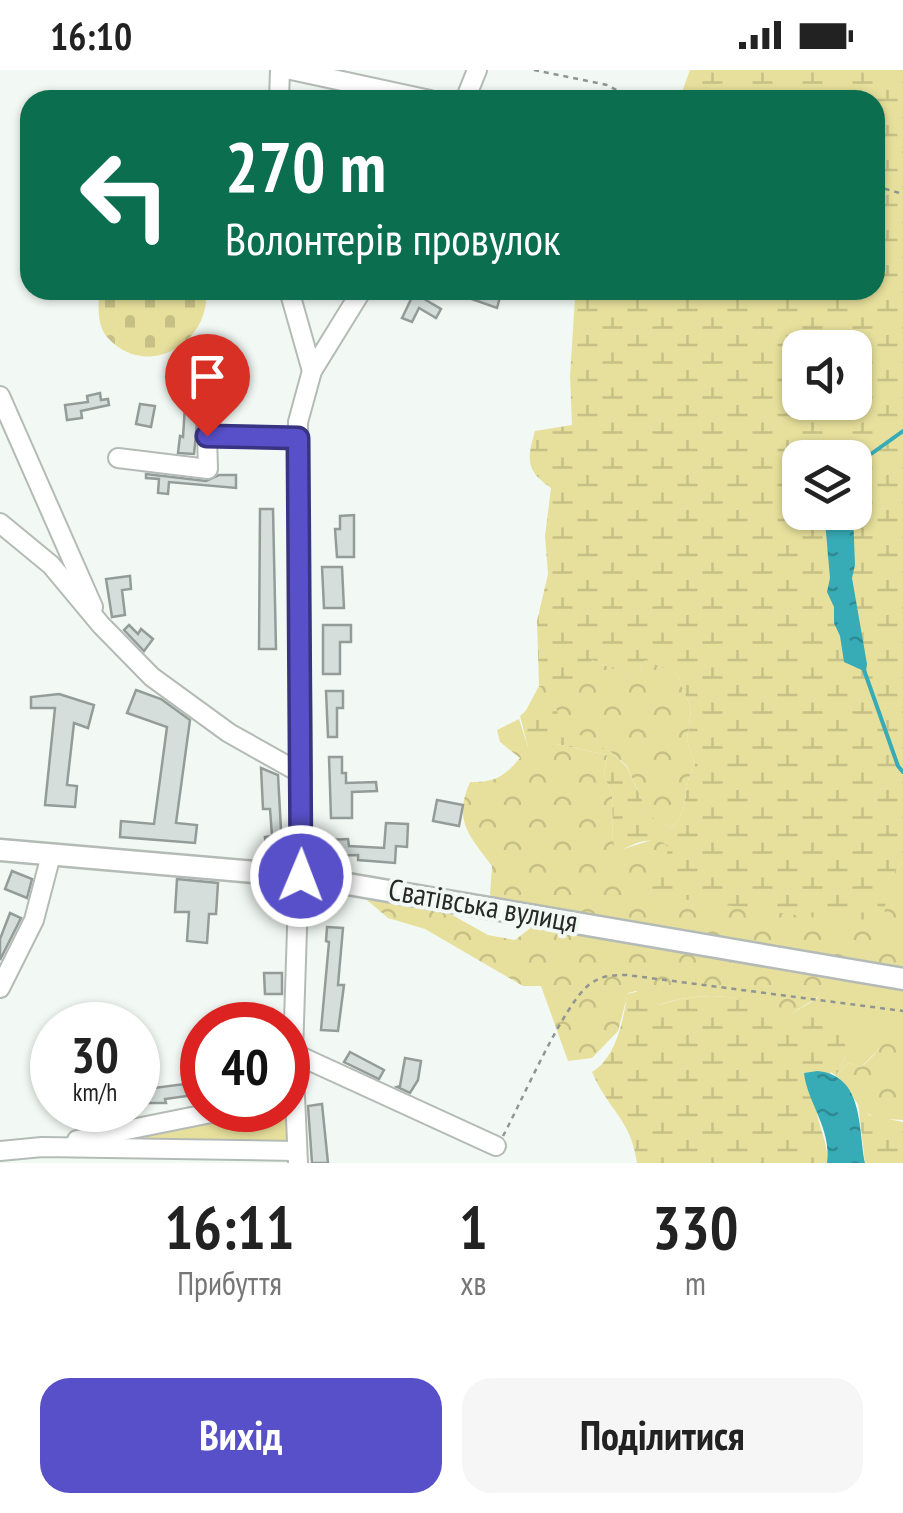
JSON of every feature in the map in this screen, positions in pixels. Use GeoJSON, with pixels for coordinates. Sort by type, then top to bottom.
{"type":"FeatureCollection","features":[{"type":"Feature","properties":{"kind":"main road","name":"Сватівська вулиця"},"geometry":{"type":"LineString","coordinates":[[0,850],[301,876],[903,979]]}},
{"type":"Feature","properties":{"kind":"street"},"geometry":{"type":"LineString","coordinates":[[291,70],[384,90]]}},
{"type":"Feature","properties":{"kind":"street"},"geometry":{"type":"LineString","coordinates":[[292,300],[312,371]]}},
{"type":"Feature","properties":{"kind":"street"},"geometry":{"type":"LineString","coordinates":[[295,1002],[302,774],[298,422],[312,371],[356,300]]}},
{"type":"Feature","properties":{"kind":"street"},"geometry":{"type":"LineString","coordinates":[[0,396],[101,625]]}},
{"type":"Feature","properties":{"kind":"street"},"geometry":{"type":"LineString","coordinates":[[118,458],[208,469],[207,436],[298,438]]}},
{"type":"Feature","properties":{"kind":"street"},"geometry":{"type":"LineString","coordinates":[[0,523],[52,565],[101,625],[152,677],[228,733],[302,774]]}},
{"type":"Feature","properties":{"kind":"street"},"geometry":{"type":"LineString","coordinates":[[0,988],[34,920],[50,856]]}},
{"type":"Feature","properties":{"kind":"street"},"geometry":{"type":"LineString","coordinates":[[310,1061],[496,1146]]}},
{"type":"Feature","properties":{"kind":"street"},"geometry":{"type":"LineString","coordinates":[[0,1151],[42,1147],[180,1119]]}},
{"type":"Feature","properties":{"kind":"street"},"geometry":{"type":"LineString","coordinates":[[42,1147],[297,1157],[294,1132]]}},
{"type":"Feature","properties":{"kind":"path"},"geometry":{"type":"LineString","coordinates":[[534,70],[617,90]]}},
{"type":"Feature","properties":{"kind":"path"},"geometry":{"type":"LineString","coordinates":[[496,1146],[571,1005],[587,985],[604,976],[627,975],[903,1011]]}},
{"type":"Feature","properties":{"kind":"green space"},"geometry":{"type":"Polygon","coordinates":[[[690,70],[903,70],[903,862],[888,879],[884,918],[839,921],[631,892],[633,880],[666,863],[668,845],[644,841],[620,851],[613,845],[612,794],[604,775],[607,755],[557,744],[541,754],[528,747],[520,716],[547,697],[561,724],[612,753],[627,767],[649,816],[672,828],[684,805],[695,765],[687,740],[691,709],[677,674],[645,660],[640,666],[646,683],[592,660],[582,680],[566,686],[539,686],[537,621],[548,574],[545,536],[551,488],[536,475],[530,457],[535,431],[572,425],[570,376],[575,300],[885,300],[885,90],[683,90],[690,70]]]}},
{"type":"Feature","properties":{"kind":"green space"},"geometry":{"type":"Polygon","coordinates":[[[99,300],[205,300],[198,326],[187,340],[157,356],[123,350],[103,332],[99,300]]]}},
{"type":"Feature","properties":{"kind":"green space"},"geometry":{"type":"Polygon","coordinates":[[[647,629],[677,674],[691,709],[687,740],[695,765],[682,813],[672,828],[649,817],[627,766],[612,753],[525,712],[539,686],[566,686],[592,660],[645,682],[640,666],[647,629]]]}},
{"type":"Feature","properties":{"kind":"green space"},"geometry":{"type":"Polygon","coordinates":[[[519,719],[528,747],[557,744],[607,755],[604,775],[612,794],[613,844],[620,850],[655,839],[668,845],[888,879],[903,862],[903,974],[504,906],[490,895],[492,866],[470,836],[463,807],[470,782],[498,778],[520,758],[500,742],[497,730],[519,719]]]}},
{"type":"Feature","properties":{"kind":"green space"},"geometry":{"type":"Polygon","coordinates":[[[361,895],[445,911],[488,935],[515,940],[533,926],[832,974],[834,987],[789,1015],[772,1019],[761,1009],[734,998],[703,996],[659,1005],[636,991],[628,993],[618,1031],[592,1058],[568,1061],[541,986],[523,986],[425,929],[388,918],[361,895]]]}},
{"type":"Feature","properties":{"kind":"green space"},"geometry":{"type":"Polygon","coordinates":[[[832,974],[903,987],[903,1033],[861,1067],[848,1063],[836,1076],[846,1055],[789,1015],[818,998],[832,974]]]}},
{"type":"Feature","properties":{"kind":"green space"},"geometry":{"type":"Polygon","coordinates":[[[640,991],[659,1005],[719,996],[748,1002],[772,1018],[804,1011],[843,1028],[846,1055],[836,1076],[831,1072],[822,1086],[816,1103],[827,1163],[637,1163],[630,1136],[592,1072],[613,1048],[627,994],[640,991]]]}},
{"type":"Feature","properties":{"kind":"green space"},"geometry":{"type":"Polygon","coordinates":[[[903,1031],[903,1120],[877,1117],[864,1110],[836,1076],[848,1063],[861,1067],[903,1031]]]}},
{"type":"Feature","properties":{"kind":"green space"},"geometry":{"type":"Polygon","coordinates":[[[858,1103],[869,1115],[903,1122],[903,1163],[865,1163],[858,1103]]]}},
{"type":"Feature","properties":{"kind":"green space"},"geometry":{"type":"Polygon","coordinates":[[[180,1119],[180,1132],[293,1132],[297,1151],[42,1147],[117,1132],[160,1132],[160,1123],[180,1119]]]}},
{"type":"Feature","properties":{"kind":"water"},"geometry":{"type":"Polygon","coordinates":[[[826,530],[854,530],[852,578],[866,672],[844,662],[834,607],[827,592],[830,578],[826,530]]]}},
{"type":"Feature","properties":{"kind":"water"},"geometry":{"type":"Polygon","coordinates":[[[817,1071],[843,1082],[851,1093],[865,1163],[827,1163],[823,1127],[804,1073],[817,1071]]]}},
{"type":"Feature","properties":{"kind":"building"},"geometry":{"type":"Polygon","coordinates":[[[411,300],[426,300],[441,309],[436,318],[419,308],[412,322],[402,318],[411,300]]]}},
{"type":"Feature","properties":{"kind":"building"},"geometry":{"type":"Polygon","coordinates":[[[474,300],[499,300],[497,308],[474,300]]]}},
{"type":"Feature","properties":{"kind":"building"},"geometry":{"type":"Polygon","coordinates":[[[186,390],[200,391],[194,454],[178,453],[186,390]]]}},
{"type":"Feature","properties":{"kind":"building"},"geometry":{"type":"Polygon","coordinates":[[[100,393],[101,400],[108,399],[109,405],[81,411],[82,418],[67,420],[65,405],[88,402],[87,396],[100,393]]]}},
{"type":"Feature","properties":{"kind":"building"},"geometry":{"type":"Polygon","coordinates":[[[140,404],[155,406],[151,427],[136,424],[140,404]]]}},
{"type":"Feature","properties":{"kind":"building"},"geometry":{"type":"Polygon","coordinates":[[[146,474],[206,481],[219,475],[236,475],[236,488],[169,482],[168,494],[158,493],[159,479],[146,478],[146,474]]]}},
{"type":"Feature","properties":{"kind":"building"},"geometry":{"type":"Polygon","coordinates":[[[260,509],[273,509],[276,649],[259,649],[260,509]]]}},
{"type":"Feature","properties":{"kind":"building"},"geometry":{"type":"Polygon","coordinates":[[[354,515],[354,557],[337,557],[335,529],[340,529],[340,516],[354,515]]]}},
{"type":"Feature","properties":{"kind":"building"},"geometry":{"type":"Polygon","coordinates":[[[322,567],[342,567],[344,608],[324,608],[322,567]]]}},
{"type":"Feature","properties":{"kind":"building"},"geometry":{"type":"Polygon","coordinates":[[[130,576],[131,589],[122,590],[125,615],[112,617],[106,579],[130,576]]]}},
{"type":"Feature","properties":{"kind":"building"},"geometry":{"type":"Polygon","coordinates":[[[129,625],[138,634],[141,629],[153,639],[144,651],[124,630],[129,625]]]}},
{"type":"Feature","properties":{"kind":"building"},"geometry":{"type":"Polygon","coordinates":[[[323,625],[351,625],[351,642],[340,642],[340,674],[323,674],[323,625]]]}},
{"type":"Feature","properties":{"kind":"building"},"geometry":{"type":"Polygon","coordinates":[[[136,690],[161,699],[190,720],[176,823],[197,825],[195,843],[120,837],[121,821],[154,824],[167,727],[127,713],[136,690]]]}},
{"type":"Feature","properties":{"kind":"building"},"geometry":{"type":"Polygon","coordinates":[[[326,691],[343,691],[343,708],[337,708],[337,737],[328,737],[326,691]]]}},
{"type":"Feature","properties":{"kind":"building"},"geometry":{"type":"Polygon","coordinates":[[[59,694],[94,705],[88,728],[74,723],[67,785],[77,786],[75,807],[45,805],[55,708],[31,708],[31,697],[59,694]]]}},
{"type":"Feature","properties":{"kind":"building"},"geometry":{"type":"Polygon","coordinates":[[[329,757],[342,757],[346,783],[376,782],[377,791],[352,792],[352,818],[331,818],[329,757]]]}},
{"type":"Feature","properties":{"kind":"building"},"geometry":{"type":"Polygon","coordinates":[[[261,768],[278,775],[282,848],[266,850],[265,837],[272,836],[270,809],[263,809],[261,768]]]}},
{"type":"Feature","properties":{"kind":"building"},"geometry":{"type":"Polygon","coordinates":[[[437,800],[463,805],[459,826],[433,821],[437,800]]]}},
{"type":"Feature","properties":{"kind":"building"},"geometry":{"type":"Polygon","coordinates":[[[386,823],[408,824],[407,847],[396,846],[395,863],[358,860],[358,855],[329,856],[328,840],[348,839],[349,846],[384,848],[386,823]]]}},
{"type":"Feature","properties":{"kind":"building"},"geometry":{"type":"Polygon","coordinates":[[[12,871],[32,879],[27,898],[5,889],[12,871]]]}},
{"type":"Feature","properties":{"kind":"building"},"geometry":{"type":"Polygon","coordinates":[[[177,879],[218,883],[216,914],[209,914],[207,943],[187,941],[189,912],[175,912],[177,879]]]}},
{"type":"Feature","properties":{"kind":"building"},"geometry":{"type":"Polygon","coordinates":[[[10,913],[21,918],[0,960],[0,939],[10,913]]]}},
{"type":"Feature","properties":{"kind":"building"},"geometry":{"type":"Polygon","coordinates":[[[327,927],[343,928],[338,985],[344,985],[338,1031],[321,1030],[327,927]]]}},
{"type":"Feature","properties":{"kind":"building"},"geometry":{"type":"Polygon","coordinates":[[[264,973],[282,973],[282,994],[265,994],[264,973]]]}},
{"type":"Feature","properties":{"kind":"building"},"geometry":{"type":"Polygon","coordinates":[[[350,1052],[384,1070],[379,1079],[344,1062],[350,1052]]]}},
{"type":"Feature","properties":{"kind":"building"},"geometry":{"type":"Polygon","coordinates":[[[405,1058],[421,1061],[418,1080],[410,1093],[397,1087],[405,1058]]]}},
{"type":"Feature","properties":{"kind":"building"},"geometry":{"type":"Polygon","coordinates":[[[180,1085],[180,1097],[160,1103],[160,1087],[180,1085]]]}},
{"type":"Feature","properties":{"kind":"building"},"geometry":{"type":"Polygon","coordinates":[[[322,1104],[328,1163],[312,1163],[310,1106],[322,1104]]]}},
{"type":"Feature","properties":{"kind":"waterway"},"geometry":{"type":"LineString","coordinates":[[872,453],[903,431]]}},
{"type":"Feature","properties":{"kind":"waterway"},"geometry":{"type":"LineString","coordinates":[[864,670],[903,772]]}},
{"type":"Feature","properties":{"kind":"route"},"geometry":{"type":"LineString","coordinates":[[207,436],[298,438],[301,876]]}}]}
